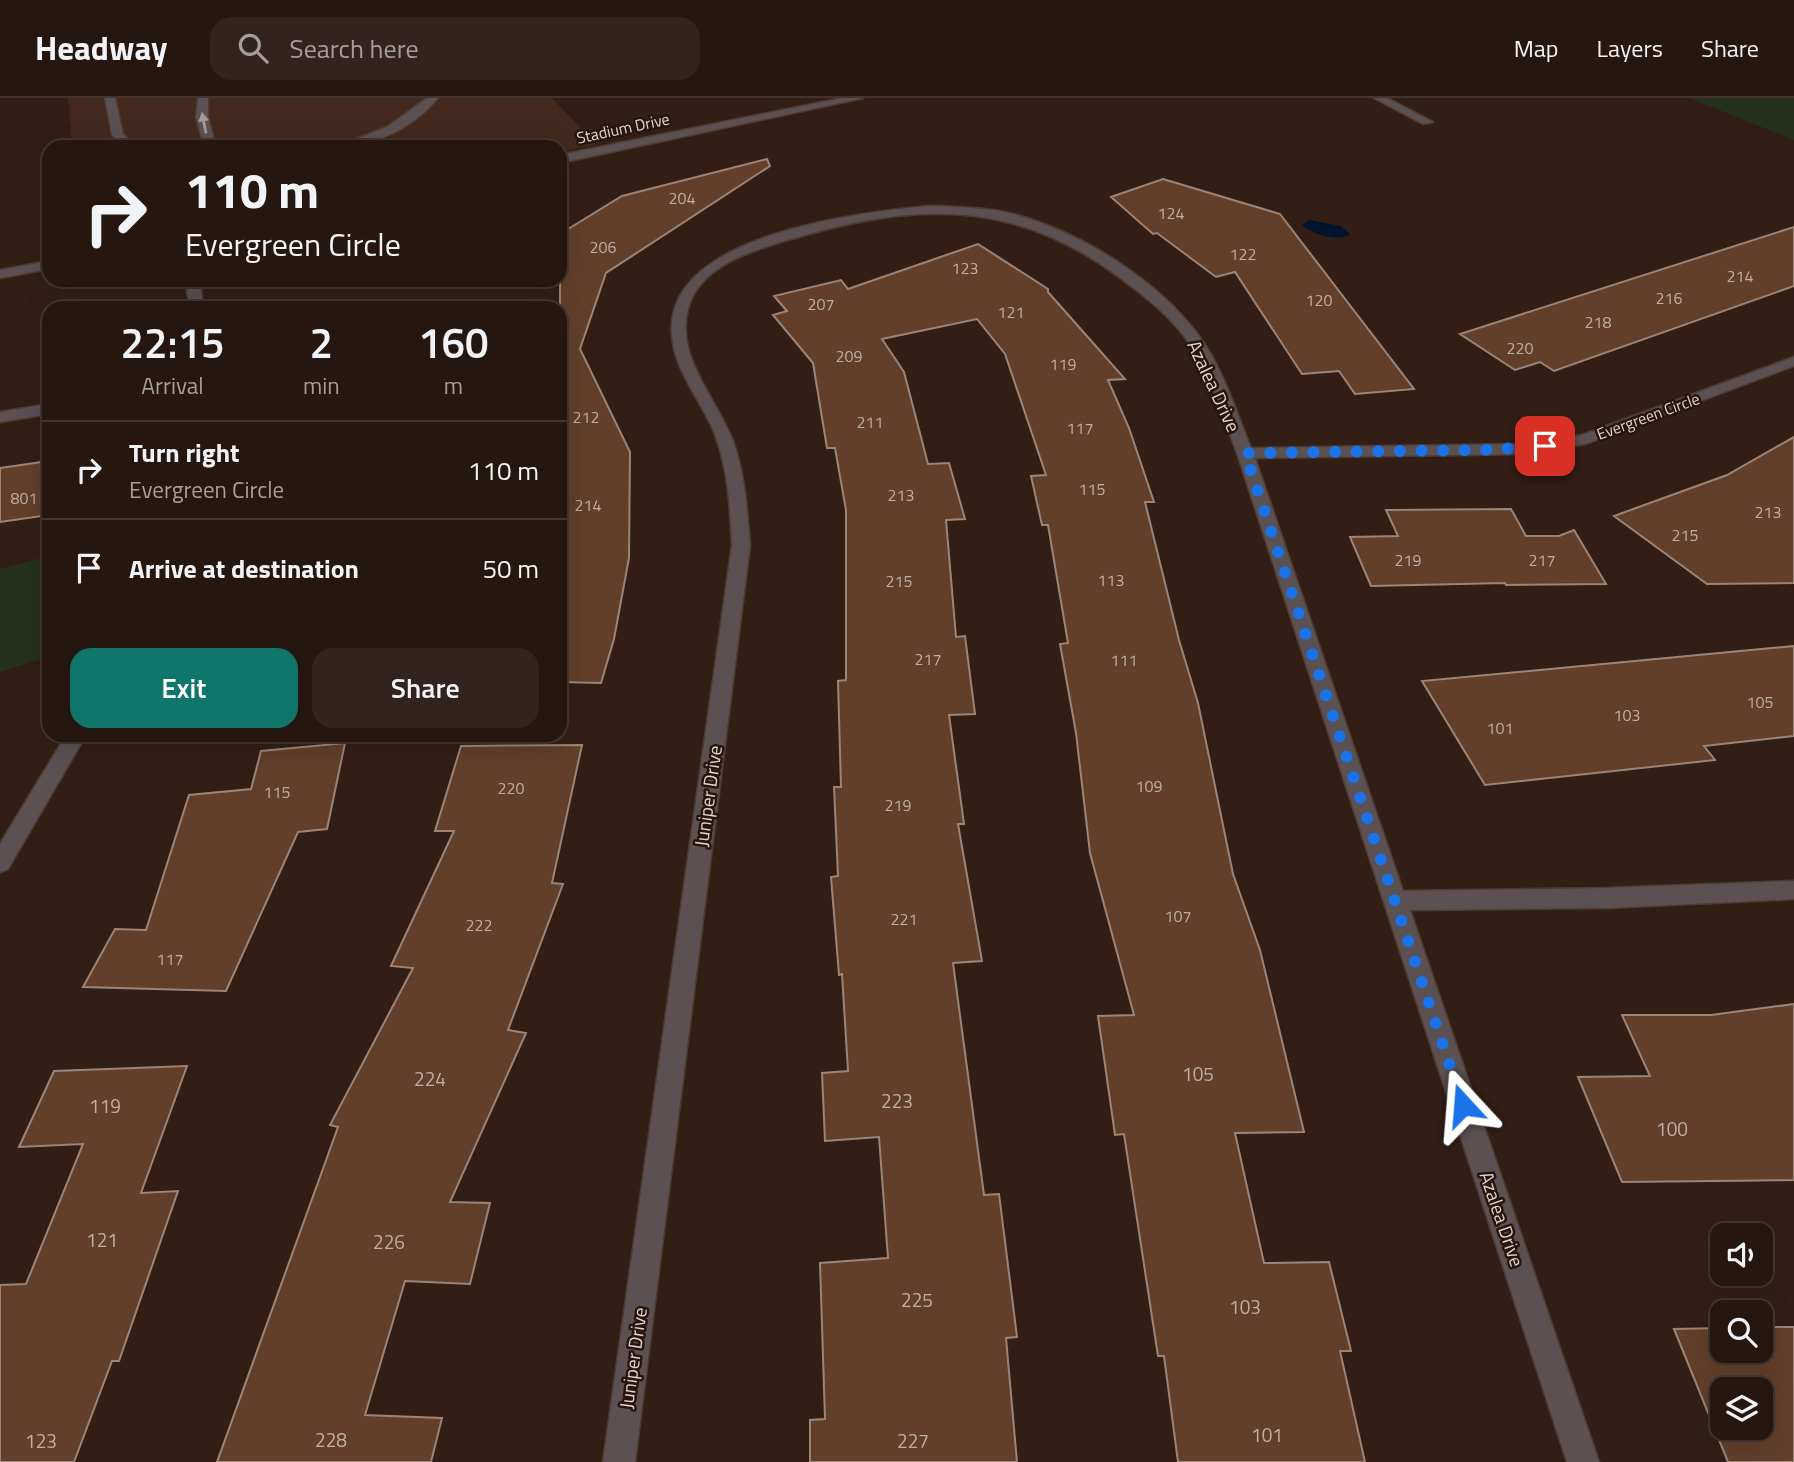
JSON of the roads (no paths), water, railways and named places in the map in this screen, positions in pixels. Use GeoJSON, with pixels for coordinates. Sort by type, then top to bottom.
{"type":"FeatureCollection","features":[{"type":"Feature","properties":{"kind":"street"},"geometry":{"type":"LineString","coordinates":[[110,98],[118,135],[123,140]]}},
{"type":"Feature","properties":{"kind":"street"},"geometry":{"type":"LineString","coordinates":[[202,98],[202,117],[208,140]]}},
{"type":"Feature","properties":{"kind":"street"},"geometry":{"type":"LineString","coordinates":[[363,140],[385,133],[423,108],[433,98]]}},
{"type":"Feature","properties":{"kind":"street","name":"Stadium Drive"},"geometry":{"type":"LineString","coordinates":[[567,158],[858,98]]}},
{"type":"Feature","properties":{"kind":"street"},"geometry":{"type":"LineString","coordinates":[[1380,98],[1427,122]]}},
{"type":"Feature","properties":{"kind":"street"},"geometry":{"type":"LineString","coordinates":[[385,133],[389,140]]}},
{"type":"Feature","properties":{"kind":"street","name":"Azalea Drive"},"geometry":{"type":"LineString","coordinates":[[822,226],[915,209],[965,209],[1018,219],[1069,238],[1110,261],[1148,292],[1190,334],[1216,379],[1245,453],[1583,1462]]}},
{"type":"Feature","properties":{"kind":"street","name":"Juniper Drive"},"geometry":{"type":"LineString","coordinates":[[619,1462],[741,545],[738,494],[725,440],[685,360],[679,333],[681,308],[702,272],[752,247],[822,226]]}},
{"type":"Feature","properties":{"kind":"street"},"geometry":{"type":"LineString","coordinates":[[0,274],[42,266]]}},
{"type":"Feature","properties":{"kind":"street","name":"Evergreen Circle"},"geometry":{"type":"LineString","coordinates":[[1245,453],[1525,449],[1585,439],[1794,361]]}},
{"type":"Feature","properties":{"kind":"street"},"geometry":{"type":"LineString","coordinates":[[0,417],[42,410]]}},
{"type":"Feature","properties":{"kind":"street"},"geometry":{"type":"LineString","coordinates":[[0,863],[72,742]]}},
{"type":"Feature","properties":{"kind":"street"},"geometry":{"type":"LineString","coordinates":[[1395,901],[1606,898],[1794,890]]}},
{"type":"Feature","properties":{"kind":"water"},"geometry":{"type":"Polygon","coordinates":[[[1309,220],[1341,226],[1350,234],[1340,238],[1319,234],[1302,225],[1309,220]]]}}]}
